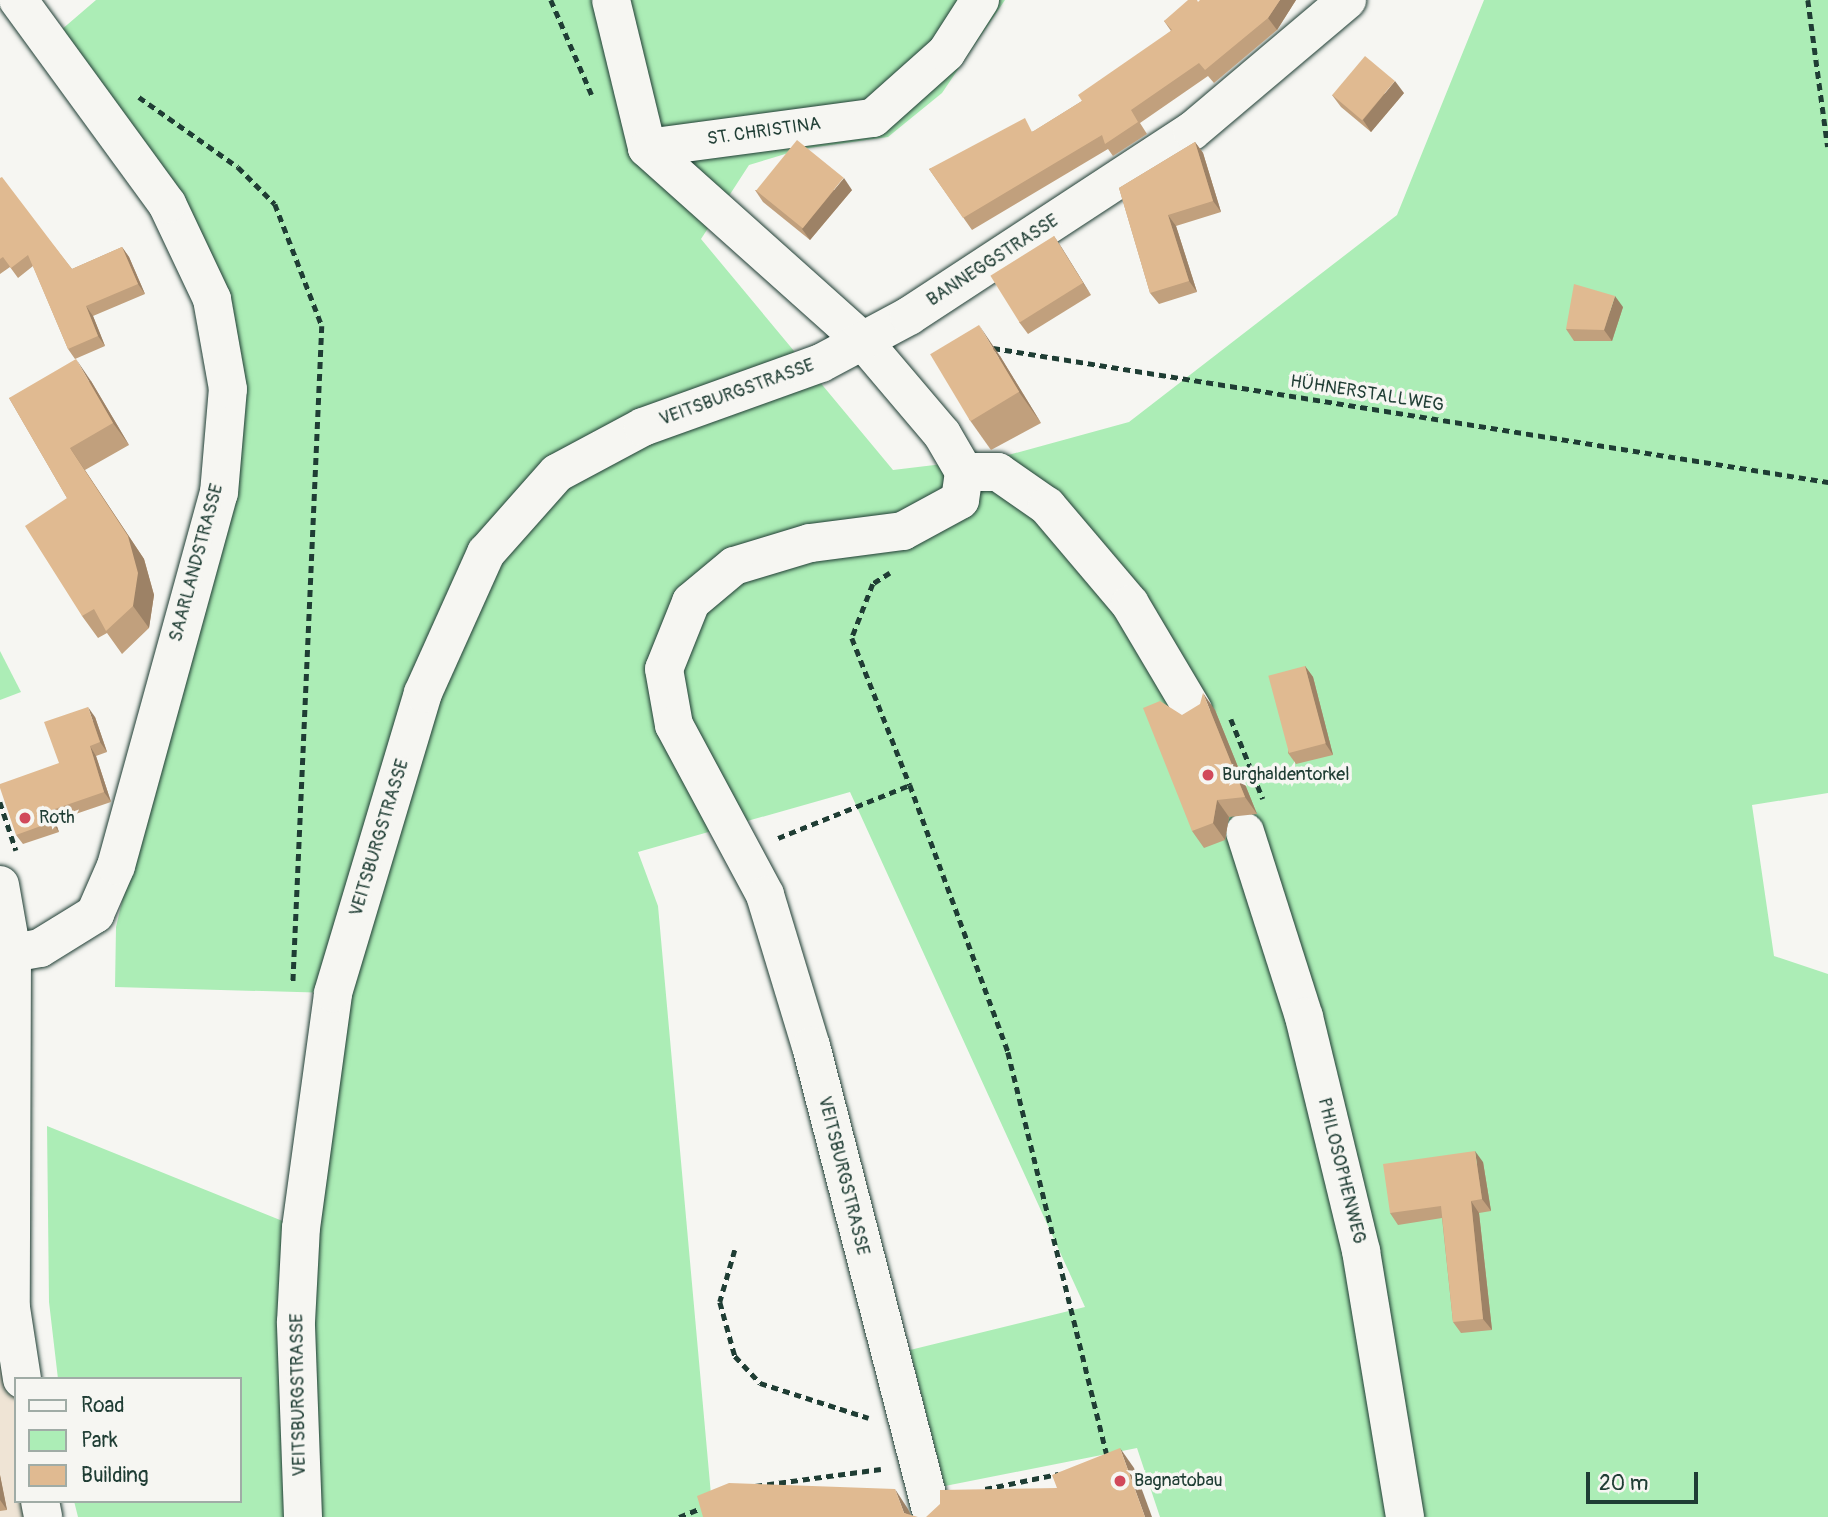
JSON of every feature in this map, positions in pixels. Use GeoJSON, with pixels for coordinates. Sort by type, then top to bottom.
{"type":"FeatureCollection","features":[{"type":"Feature","properties":{"kind":"street","name":"SAARLANDSTRASSE"},"geometry":{"type":"LineString","coordinates":[[12,953],[40,948],[95,914],[116,866],[219,493],[228,389],[212,299],[167,204],[18,0]]}},
{"type":"Feature","properties":{"kind":"street"},"geometry":{"type":"LineString","coordinates":[[611,0],[648,148],[863,341],[942,434],[964,472],[998,472],[1048,506],[1130,604],[1211,712]]}},
{"type":"Feature","properties":{"kind":"street","name":"ST. CHRISTINA"},"geometry":{"type":"LineString","coordinates":[[648,148],[873,118],[946,53],[980,0]]}},
{"type":"Feature","properties":{"kind":"street","name":"BANNEGGSTRASSE"},"geometry":{"type":"LineString","coordinates":[[863,341],[1192,131],[1347,0]]}},
{"type":"Feature","properties":{"kind":"street","name":"VEITSBURGSTRASSE"},"geometry":{"type":"LineString","coordinates":[[303,1517],[296,1322],[301,1228],[333,993],[423,693],[486,553],[557,473],[643,427],[755,390],[863,341]]}},
{"type":"Feature","properties":{"kind":"street","name":"VEITSBURGSTRASSE"},"geometry":{"type":"LineString","coordinates":[[933,1509],[811,1046],[765,895],[674,725],[664,669],[691,602],[734,566],[810,543],[903,531],[960,500],[964,472]]}},
{"type":"Feature","properties":{"kind":"street","name":"PHILOSOPHENWEG"},"geometry":{"type":"LineString","coordinates":[[1256,822],[1361,1251],[1405,1517]]}},
{"type":"Feature","properties":{"kind":"street"},"geometry":{"type":"LineString","coordinates":[[0,885],[12,953],[11,1307],[22,1377]]}},
{"type":"Feature","properties":{"kind":"path"},"geometry":{"type":"LineString","coordinates":[[1808,0],[1828,147]]}},
{"type":"Feature","properties":{"kind":"path"},"geometry":{"type":"LineString","coordinates":[[136,94],[238,167],[275,204],[322,326],[293,994]]}},
{"type":"Feature","properties":{"kind":"path","name":"HÜHNERSTALLWEG"},"geometry":{"type":"LineString","coordinates":[[981,346],[1828,482]]}},
{"type":"Feature","properties":{"kind":"path"},"geometry":{"type":"LineString","coordinates":[[904,564],[873,584],[852,638],[910,785],[1009,1052],[1110,1463],[1096,1466]]}},
{"type":"Feature","properties":{"kind":"path"},"geometry":{"type":"LineString","coordinates":[[1211,712],[1256,822]]}},
{"type":"Feature","properties":{"kind":"path"},"geometry":{"type":"LineString","coordinates":[[743,852],[910,785]]}},
{"type":"Feature","properties":{"kind":"path"},"geometry":{"type":"LineString","coordinates":[[735,1250],[720,1302],[735,1356],[760,1383],[874,1420],[921,1457]]}},
{"type":"Feature","properties":{"kind":"path"},"geometry":{"type":"LineString","coordinates":[[741,1492],[765,1482],[921,1457]]}},
{"type":"Feature","properties":{"kind":"path"},"geometry":{"type":"LineString","coordinates":[[933,1509],[1069,1472]]}},
{"type":"Feature","properties":{"kind":"path"},"geometry":{"type":"LineString","coordinates":[[679,1517],[716,1502]]}},
{"type":"Feature","properties":{"kind":"shaded area"},"geometry":{"type":"Polygon","coordinates":[[[0,1137],[16,1377],[14,1503],[40,1503],[43,1517],[0,1517],[0,1137]]]}},
{"type":"Feature","properties":{"kind":"green space"},"geometry":{"type":"Polygon","coordinates":[[[96,0],[1005,0],[942,93],[888,137],[802,149],[749,165],[701,239],[893,470],[1001,457],[1129,422],[1397,215],[1484,0],[1828,0],[1828,793],[1752,805],[1774,956],[1828,974],[1828,1517],[1160,1517],[1137,1448],[945,1486],[910,1350],[1085,1307],[850,792],[638,852],[658,906],[713,1517],[78,1517],[74,1503],[242,1503],[242,1377],[58,1377],[49,1302],[47,1126],[300,1228],[332,993],[115,987],[116,927],[219,493],[212,299],[46,43],[96,0]]]}},
{"type":"Feature","properties":{"kind":"green space"},"geometry":{"type":"Polygon","coordinates":[[[0,651],[21,692],[0,700],[0,651]]]}},
{"type":"Feature","properties":{"kind":"building"},"geometry":{"type":"Polygon","coordinates":[[[1188,0],[1280,0],[1268,18],[1205,70],[1199,63],[1131,110],[1138,122],[1105,144],[1102,135],[963,218],[929,169],[1025,118],[1032,132],[1082,101],[1078,95],[1172,30],[1164,21],[1188,0]]]}},
{"type":"Feature","properties":{"kind":"building"},"geometry":{"type":"Polygon","coordinates":[[[1365,56],[1395,81],[1362,120],[1332,95],[1365,56]]]}},
{"type":"Feature","properties":{"kind":"building"},"geometry":{"type":"Polygon","coordinates":[[[797,140],[844,178],[803,228],[756,191],[797,140]]]}},
{"type":"Feature","properties":{"kind":"building"},"geometry":{"type":"Polygon","coordinates":[[[1195,142],[1213,201],[1168,215],[1189,281],[1150,293],[1119,188],[1195,142]]]}},
{"type":"Feature","properties":{"kind":"building"},"geometry":{"type":"Polygon","coordinates":[[[2,177],[72,269],[122,247],[138,284],[86,306],[98,336],[68,349],[28,255],[11,268],[3,257],[0,259],[2,177]]]}},
{"type":"Feature","properties":{"kind":"building"},"geometry":{"type":"Polygon","coordinates":[[[1054,236],[1083,283],[1020,322],[990,276],[1054,236]]]}},
{"type":"Feature","properties":{"kind":"building"},"geometry":{"type":"Polygon","coordinates":[[[1574,284],[1615,296],[1604,330],[1566,329],[1574,284]]]}},
{"type":"Feature","properties":{"kind":"building"},"geometry":{"type":"Polygon","coordinates":[[[979,325],[1019,392],[970,421],[930,354],[979,325]]]}},
{"type":"Feature","properties":{"kind":"building"},"geometry":{"type":"Polygon","coordinates":[[[76,359],[113,423],[70,448],[128,536],[138,573],[133,606],[106,631],[94,609],[82,616],[25,526],[67,498],[9,398],[76,359]]]}},
{"type":"Feature","properties":{"kind":"building"},"geometry":{"type":"Polygon","coordinates":[[[1305,666],[1326,743],[1289,753],[1268,676],[1305,666]]]}},
{"type":"Feature","properties":{"kind":"building","name":"Burghaldentorkel"},"geometry":{"type":"Polygon","coordinates":[[[1203,693],[1245,797],[1217,800],[1213,823],[1192,831],[1143,708],[1160,701],[1182,715],[1200,704],[1203,693]]]}},
{"type":"Feature","properties":{"kind":"building"},"geometry":{"type":"Polygon","coordinates":[[[88,707],[100,742],[90,746],[104,792],[49,811],[52,822],[16,835],[0,784],[59,763],[44,722],[88,707]]]}},
{"type":"Feature","properties":{"kind":"building"},"geometry":{"type":"Polygon","coordinates":[[[1475,1151],[1482,1199],[1471,1201],[1483,1319],[1453,1322],[1441,1206],[1390,1213],[1383,1164],[1475,1151]]]}},
{"type":"Feature","properties":{"kind":"building"},"geometry":{"type":"Polygon","coordinates":[[[1120,1448],[1145,1517],[926,1517],[940,1504],[940,1490],[1057,1488],[1052,1475],[1120,1448]]]}},
{"type":"Feature","properties":{"kind":"building"},"geometry":{"type":"Polygon","coordinates":[[[729,1483],[895,1489],[904,1513],[918,1517],[703,1517],[697,1496],[729,1483]]]}},
{"type":"Feature","properties":{"kind":"place","name":"Burghaldentorkel"},"geometry":{"type":"Point","coordinates":[1208,775]}},
{"type":"Feature","properties":{"kind":"place","name":"Roth"},"geometry":{"type":"Point","coordinates":[25,818]}},
{"type":"Feature","properties":{"kind":"place","name":"Bagnatobau"},"geometry":{"type":"Point","coordinates":[1120,1481]}}]}
